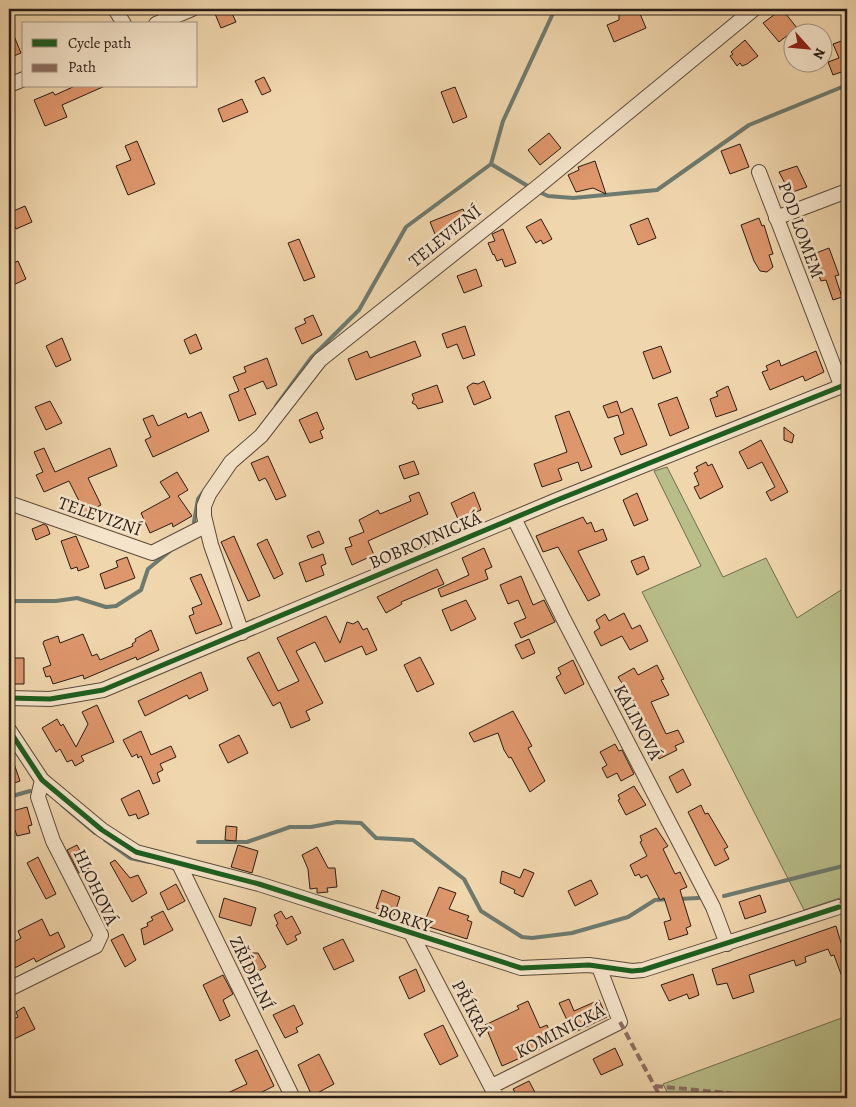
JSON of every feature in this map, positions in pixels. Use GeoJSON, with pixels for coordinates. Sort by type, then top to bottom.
{"type":"FeatureCollection","features":[{"type":"Feature","properties":{"kind":"street"},"geometry":{"type":"LineString","coordinates":[[115,9],[123,22]]}},
{"type":"Feature","properties":{"kind":"street"},"geometry":{"type":"LineString","coordinates":[[161,22],[192,9]]}},
{"type":"Feature","properties":{"kind":"street","name":"TELEVIZNÍ"},"geometry":{"type":"LineString","coordinates":[[242,633],[205,526],[204,506],[231,462],[261,436],[320,360],[541,184],[754,9]]}},
{"type":"Feature","properties":{"kind":"street"},"geometry":{"type":"LineString","coordinates":[[9,85],[22,80]]}},
{"type":"Feature","properties":{"kind":"street","name":"POD LOMEM"},"geometry":{"type":"LineString","coordinates":[[759,172],[844,385]]}},
{"type":"Feature","properties":{"kind":"street"},"geometry":{"type":"LineString","coordinates":[[776,218],[847,190]]}},
{"type":"Feature","properties":{"kind":"street","name":"BOBROVNICKÁ"},"geometry":{"type":"LineString","coordinates":[[9,698],[50,699],[103,690],[514,518],[844,385]]}},
{"type":"Feature","properties":{"kind":"street","name":"TELEVIZNÍ"},"geometry":{"type":"LineString","coordinates":[[9,503],[152,552],[205,526]]}},
{"type":"Feature","properties":{"kind":"street","name":"KALINOVÁ"},"geometry":{"type":"LineString","coordinates":[[514,518],[523,539],[713,907],[727,944]]}},
{"type":"Feature","properties":{"kind":"street","name":"BORKY"},"geometry":{"type":"LineString","coordinates":[[9,730],[42,780],[120,843],[136,852],[259,884],[412,935],[521,968],[589,965],[632,971],[643,970],[840,906]]}},
{"type":"Feature","properties":{"kind":"street","name":"HLOHOVÁ"},"geometry":{"type":"LineString","coordinates":[[9,989],[96,946],[101,935],[53,841],[38,797],[42,780]]}},
{"type":"Feature","properties":{"kind":"street","name":"ZŘÍDELNÍ"},"geometry":{"type":"LineString","coordinates":[[179,864],[293,1098]]}},
{"type":"Feature","properties":{"kind":"street","name":"PŘÍKRÁ"},"geometry":{"type":"LineString","coordinates":[[412,935],[494,1092]]}},
{"type":"Feature","properties":{"kind":"street","name":"KOMINICKÁ"},"geometry":{"type":"LineString","coordinates":[[494,1092],[620,1022],[599,967]]}},
{"type":"Feature","properties":{"kind":"green space"},"geometry":{"type":"Polygon","coordinates":[[[667,467],[723,577],[766,558],[797,618],[841,590],[847,603],[847,893],[840,898],[804,910],[642,592],[701,566],[654,471],[667,467]]]}},
{"type":"Feature","properties":{"kind":"green space"},"geometry":{"type":"Polygon","coordinates":[[[847,1016],[847,1098],[670,1098],[663,1084],[847,1016]]]}},
{"type":"Feature","properties":{"kind":"building"},"geometry":{"type":"Polygon","coordinates":[[[213,9],[230,9],[236,22],[221,28],[213,9]]]}},
{"type":"Feature","properties":{"kind":"building"},"geometry":{"type":"Polygon","coordinates":[[[628,9],[638,9],[646,28],[614,42],[607,25],[619,20],[619,14],[628,9]]]}},
{"type":"Feature","properties":{"kind":"building"},"geometry":{"type":"Polygon","coordinates":[[[782,9],[792,22],[784,22],[784,38],[779,42],[763,23],[782,9]]]}},
{"type":"Feature","properties":{"kind":"building"},"geometry":{"type":"Polygon","coordinates":[[[9,24],[21,53],[9,58],[9,24]]]}},
{"type":"Feature","properties":{"kind":"building"},"geometry":{"type":"Polygon","coordinates":[[[847,39],[847,78],[844,71],[833,75],[832,72],[834,72],[834,60],[839,58],[834,44],[847,39]]]}},
{"type":"Feature","properties":{"kind":"building"},"geometry":{"type":"Polygon","coordinates":[[[745,40],[758,56],[747,64],[742,66],[740,63],[737,66],[730,56],[733,54],[731,52],[745,40]]]}},
{"type":"Feature","properties":{"kind":"building"},"geometry":{"type":"Polygon","coordinates":[[[264,77],[271,91],[262,95],[255,81],[264,77]]]}},
{"type":"Feature","properties":{"kind":"building"},"geometry":{"type":"Polygon","coordinates":[[[455,87],[467,117],[453,123],[441,92],[455,87]]]}},
{"type":"Feature","properties":{"kind":"building"},"geometry":{"type":"Polygon","coordinates":[[[71,88],[100,88],[62,105],[67,117],[45,126],[34,100],[53,92],[55,95],[71,88]]]}},
{"type":"Feature","properties":{"kind":"building"},"geometry":{"type":"Polygon","coordinates":[[[242,99],[248,112],[223,122],[218,109],[242,99]]]}},
{"type":"Feature","properties":{"kind":"building"},"geometry":{"type":"Polygon","coordinates":[[[549,133],[561,148],[540,165],[528,150],[549,133]]]}},
{"type":"Feature","properties":{"kind":"building"},"geometry":{"type":"Polygon","coordinates":[[[137,141],[155,184],[128,195],[116,166],[131,160],[125,146],[137,141]]]}},
{"type":"Feature","properties":{"kind":"building"},"geometry":{"type":"Polygon","coordinates":[[[740,144],[749,167],[730,174],[721,151],[740,144]]]}},
{"type":"Feature","properties":{"kind":"building"},"geometry":{"type":"Polygon","coordinates":[[[595,161],[606,194],[593,188],[576,192],[568,175],[579,170],[578,167],[595,161]]]}},
{"type":"Feature","properties":{"kind":"building"},"geometry":{"type":"Polygon","coordinates":[[[797,166],[807,187],[790,193],[779,172],[797,166]]]}},
{"type":"Feature","properties":{"kind":"building"},"geometry":{"type":"Polygon","coordinates":[[[25,206],[32,222],[16,229],[9,213],[25,206]]]}},
{"type":"Feature","properties":{"kind":"building"},"geometry":{"type":"Polygon","coordinates":[[[463,209],[469,224],[446,236],[439,233],[435,234],[430,222],[463,209]]]}},
{"type":"Feature","properties":{"kind":"building"},"geometry":{"type":"Polygon","coordinates":[[[648,218],[656,238],[638,245],[630,225],[648,218]]]}},
{"type":"Feature","properties":{"kind":"building"},"geometry":{"type":"Polygon","coordinates":[[[759,218],[762,226],[764,225],[773,254],[769,255],[773,267],[767,272],[760,271],[754,261],[741,225],[759,218]]]}},
{"type":"Feature","properties":{"kind":"building"},"geometry":{"type":"Polygon","coordinates":[[[541,219],[552,239],[543,244],[541,240],[536,243],[526,227],[541,219]]]}},
{"type":"Feature","properties":{"kind":"building"},"geometry":{"type":"Polygon","coordinates":[[[503,229],[516,263],[505,267],[502,259],[497,261],[488,243],[495,241],[492,234],[503,229]]]}},
{"type":"Feature","properties":{"kind":"building"},"geometry":{"type":"Polygon","coordinates":[[[299,239],[315,277],[304,281],[288,243],[299,239]]]}},
{"type":"Feature","properties":{"kind":"building"},"geometry":{"type":"Polygon","coordinates":[[[829,248],[839,275],[835,276],[842,297],[833,300],[826,280],[821,281],[811,255],[829,248]]]}},
{"type":"Feature","properties":{"kind":"building"},"geometry":{"type":"Polygon","coordinates":[[[18,261],[26,279],[9,287],[9,265],[18,261]]]}},
{"type":"Feature","properties":{"kind":"building"},"geometry":{"type":"Polygon","coordinates":[[[476,269],[482,286],[464,293],[457,276],[476,269]]]}},
{"type":"Feature","properties":{"kind":"building"},"geometry":{"type":"Polygon","coordinates":[[[313,315],[322,335],[302,344],[295,328],[306,323],[304,319],[313,315]]]}},
{"type":"Feature","properties":{"kind":"building"},"geometry":{"type":"Polygon","coordinates":[[[465,326],[475,355],[463,359],[457,344],[447,348],[442,334],[465,326]]]}},
{"type":"Feature","properties":{"kind":"building"},"geometry":{"type":"Polygon","coordinates":[[[196,334],[202,349],[190,354],[184,340],[196,334]]]}},
{"type":"Feature","properties":{"kind":"building"},"geometry":{"type":"Polygon","coordinates":[[[62,338],[71,360],[56,367],[46,346],[62,338]]]}},
{"type":"Feature","properties":{"kind":"building"},"geometry":{"type":"Polygon","coordinates":[[[415,341],[421,356],[356,380],[348,359],[367,351],[370,358],[415,341]]]}},
{"type":"Feature","properties":{"kind":"building"},"geometry":{"type":"Polygon","coordinates":[[[661,346],[671,372],[653,379],[643,352],[661,346]]]}},
{"type":"Feature","properties":{"kind":"building"},"geometry":{"type":"Polygon","coordinates":[[[816,351],[824,372],[805,381],[803,376],[770,390],[762,372],[768,370],[766,366],[779,360],[781,366],[816,351]]]}},
{"type":"Feature","properties":{"kind":"building"},"geometry":{"type":"Polygon","coordinates":[[[267,358],[277,385],[267,389],[263,381],[244,389],[256,414],[239,421],[229,395],[239,391],[233,377],[246,372],[244,367],[267,358]]]}},
{"type":"Feature","properties":{"kind":"building"},"geometry":{"type":"Polygon","coordinates":[[[484,381],[491,398],[474,405],[467,387],[473,383],[478,384],[484,381]]]}},
{"type":"Feature","properties":{"kind":"building"},"geometry":{"type":"Polygon","coordinates":[[[437,385],[443,402],[418,409],[412,403],[414,399],[412,394],[437,385]]]}},
{"type":"Feature","properties":{"kind":"building"},"geometry":{"type":"Polygon","coordinates":[[[728,386],[737,410],[716,417],[710,399],[718,396],[716,392],[728,386]]]}},
{"type":"Feature","properties":{"kind":"building"},"geometry":{"type":"Polygon","coordinates":[[[677,397],[689,428],[670,436],[658,404],[677,397]]]}},
{"type":"Feature","properties":{"kind":"building"},"geometry":{"type":"Polygon","coordinates":[[[50,401],[62,423],[46,430],[35,407],[50,401]]]}},
{"type":"Feature","properties":{"kind":"building"},"geometry":{"type":"Polygon","coordinates":[[[617,401],[621,413],[632,408],[647,445],[621,455],[614,438],[624,434],[618,415],[608,418],[603,406],[617,401]]]}},
{"type":"Feature","properties":{"kind":"building"},"geometry":{"type":"Polygon","coordinates":[[[569,411],[592,467],[581,471],[578,462],[558,469],[562,480],[542,487],[534,464],[567,452],[555,416],[569,411]]]}},
{"type":"Feature","properties":{"kind":"building"},"geometry":{"type":"Polygon","coordinates":[[[201,412],[209,431],[153,457],[145,440],[151,437],[143,419],[153,415],[158,426],[186,413],[188,418],[201,412]]]}},
{"type":"Feature","properties":{"kind":"building"},"geometry":{"type":"Polygon","coordinates":[[[317,412],[324,429],[320,431],[323,438],[310,443],[299,420],[317,412]]]}},
{"type":"Feature","properties":{"kind":"building"},"geometry":{"type":"Polygon","coordinates":[[[784,427],[794,435],[792,443],[784,440],[784,427]]]}},
{"type":"Feature","properties":{"kind":"building"},"geometry":{"type":"Polygon","coordinates":[[[761,440],[788,492],[771,501],[766,492],[775,487],[762,462],[748,469],[739,452],[761,440]]]}},
{"type":"Feature","properties":{"kind":"building"},"geometry":{"type":"Polygon","coordinates":[[[44,448],[55,472],[110,448],[117,466],[88,478],[101,505],[85,513],[69,481],[44,492],[36,475],[43,472],[34,452],[44,448]]]}},
{"type":"Feature","properties":{"kind":"building"},"geometry":{"type":"Polygon","coordinates":[[[268,456],[286,496],[276,500],[265,478],[259,481],[251,463],[268,456]]]}},
{"type":"Feature","properties":{"kind":"building"},"geometry":{"type":"Polygon","coordinates":[[[414,461],[419,474],[404,479],[399,466],[414,461]]]}},
{"type":"Feature","properties":{"kind":"building"},"geometry":{"type":"Polygon","coordinates":[[[706,462],[708,466],[712,464],[723,487],[700,499],[694,487],[699,485],[694,473],[698,471],[696,467],[706,462]]]}},
{"type":"Feature","properties":{"kind":"building"},"geometry":{"type":"Polygon","coordinates":[[[177,472],[188,490],[178,496],[192,516],[173,527],[172,523],[150,533],[141,513],[170,497],[160,482],[177,472]]]}},
{"type":"Feature","properties":{"kind":"building"},"geometry":{"type":"Polygon","coordinates":[[[419,492],[428,514],[368,541],[374,555],[352,565],[345,548],[352,546],[349,538],[364,532],[359,520],[378,510],[380,514],[411,501],[409,496],[419,492]]]}},
{"type":"Feature","properties":{"kind":"building"},"geometry":{"type":"Polygon","coordinates":[[[474,492],[481,510],[458,519],[451,503],[474,492]]]}},
{"type":"Feature","properties":{"kind":"building"},"geometry":{"type":"Polygon","coordinates":[[[637,493],[648,520],[634,526],[623,500],[637,493]]]}},
{"type":"Feature","properties":{"kind":"building"},"geometry":{"type":"Polygon","coordinates":[[[583,517],[587,524],[591,522],[595,532],[603,529],[607,540],[578,551],[600,595],[588,601],[558,547],[543,552],[536,536],[583,517]]]}},
{"type":"Feature","properties":{"kind":"building"},"geometry":{"type":"Polygon","coordinates":[[[44,524],[47,526],[50,534],[36,540],[32,529],[44,524]]]}},
{"type":"Feature","properties":{"kind":"building"},"geometry":{"type":"Polygon","coordinates":[[[319,531],[324,543],[312,548],[307,536],[319,531]]]}},
{"type":"Feature","properties":{"kind":"building"},"geometry":{"type":"Polygon","coordinates":[[[76,536],[89,567],[78,571],[77,567],[71,569],[61,541],[76,536]]]}},
{"type":"Feature","properties":{"kind":"building"},"geometry":{"type":"Polygon","coordinates":[[[234,536],[260,596],[248,601],[221,542],[234,536]]]}},
{"type":"Feature","properties":{"kind":"building"},"geometry":{"type":"Polygon","coordinates":[[[267,539],[283,574],[274,579],[257,544],[267,539]]]}},
{"type":"Feature","properties":{"kind":"building"},"geometry":{"type":"Polygon","coordinates":[[[484,548],[492,567],[485,570],[488,579],[441,597],[438,589],[469,575],[462,558],[484,548]]]}},
{"type":"Feature","properties":{"kind":"building"},"geometry":{"type":"Polygon","coordinates":[[[323,554],[326,564],[321,566],[324,575],[306,582],[299,563],[323,554]]]}},
{"type":"Feature","properties":{"kind":"building"},"geometry":{"type":"Polygon","coordinates":[[[644,556],[649,569],[637,575],[631,561],[644,556]]]}},
{"type":"Feature","properties":{"kind":"building"},"geometry":{"type":"Polygon","coordinates":[[[127,557],[135,578],[105,589],[100,574],[118,567],[116,561],[127,557]]]}},
{"type":"Feature","properties":{"kind":"building"},"geometry":{"type":"Polygon","coordinates":[[[437,569],[444,584],[401,602],[402,604],[386,613],[377,597],[437,569]]]}},
{"type":"Feature","properties":{"kind":"building"},"geometry":{"type":"Polygon","coordinates":[[[201,574],[222,624],[196,634],[189,616],[194,614],[192,608],[202,604],[190,578],[201,574]]]}},
{"type":"Feature","properties":{"kind":"building"},"geometry":{"type":"Polygon","coordinates":[[[521,576],[533,605],[544,600],[555,622],[521,638],[514,623],[526,618],[518,600],[508,604],[500,585],[521,576]]]}},
{"type":"Feature","properties":{"kind":"building"},"geometry":{"type":"Polygon","coordinates":[[[466,600],[476,619],[451,631],[442,610],[466,600]]]}},
{"type":"Feature","properties":{"kind":"building"},"geometry":{"type":"Polygon","coordinates":[[[624,613],[632,629],[640,625],[648,641],[630,650],[622,636],[601,646],[594,632],[600,628],[596,620],[605,614],[609,621],[624,613]]]}},
{"type":"Feature","properties":{"kind":"building"},"geometry":{"type":"Polygon","coordinates":[[[326,616],[340,643],[347,622],[353,624],[358,621],[363,630],[367,628],[377,650],[366,655],[362,646],[325,662],[315,642],[296,651],[323,703],[306,711],[310,720],[291,728],[280,702],[273,706],[247,658],[259,652],[278,691],[299,681],[277,638],[326,616]]]}},
{"type":"Feature","properties":{"kind":"building"},"geometry":{"type":"Polygon","coordinates":[[[151,630],[159,650],[137,660],[136,657],[84,679],[83,675],[53,684],[50,676],[46,677],[43,668],[51,665],[43,643],[44,641],[58,636],[60,643],[83,634],[92,656],[97,654],[100,660],[133,646],[132,644],[136,641],[135,639],[151,630]]]}},
{"type":"Feature","properties":{"kind":"building"},"geometry":{"type":"Polygon","coordinates":[[[529,639],[535,653],[522,659],[515,645],[529,639]]]}},
{"type":"Feature","properties":{"kind":"building"},"geometry":{"type":"Polygon","coordinates":[[[420,657],[434,684],[417,692],[404,665],[420,657]]]}},
{"type":"Feature","properties":{"kind":"building"},"geometry":{"type":"Polygon","coordinates":[[[11,658],[24,658],[24,684],[9,684],[9,662],[11,662],[11,658]]]}},
{"type":"Feature","properties":{"kind":"building"},"geometry":{"type":"Polygon","coordinates":[[[573,660],[584,684],[565,694],[556,677],[561,674],[558,668],[573,660]]]}},
{"type":"Feature","properties":{"kind":"building"},"geometry":{"type":"Polygon","coordinates":[[[657,665],[664,679],[661,680],[669,695],[651,702],[666,734],[678,730],[684,742],[675,746],[677,750],[659,759],[635,712],[639,710],[618,677],[634,668],[638,675],[657,665]]]}},
{"type":"Feature","properties":{"kind":"building"},"geometry":{"type":"Polygon","coordinates":[[[201,672],[208,690],[189,699],[187,695],[145,716],[138,701],[201,672]]]}},
{"type":"Feature","properties":{"kind":"building"},"geometry":{"type":"Polygon","coordinates":[[[97,705],[114,742],[81,756],[84,761],[75,766],[72,760],[67,762],[60,749],[56,752],[42,728],[57,719],[61,726],[63,724],[76,747],[88,724],[82,712],[97,705]]]}},
{"type":"Feature","properties":{"kind":"building"},"geometry":{"type":"Polygon","coordinates":[[[513,711],[532,746],[528,748],[545,781],[530,792],[511,757],[509,758],[504,750],[498,733],[474,742],[469,733],[513,711]]]}},
{"type":"Feature","properties":{"kind":"building"},"geometry":{"type":"Polygon","coordinates":[[[141,731],[151,755],[171,746],[176,757],[160,764],[163,770],[157,773],[160,781],[153,784],[141,756],[138,758],[137,754],[132,757],[123,740],[141,731]]]}},
{"type":"Feature","properties":{"kind":"building"},"geometry":{"type":"Polygon","coordinates":[[[239,735],[248,753],[228,763],[219,745],[239,735]]]}},
{"type":"Feature","properties":{"kind":"building"},"geometry":{"type":"Polygon","coordinates":[[[615,744],[619,751],[622,750],[634,774],[621,781],[617,773],[607,778],[602,768],[607,765],[600,752],[615,744]]]}},
{"type":"Feature","properties":{"kind":"building"},"geometry":{"type":"Polygon","coordinates":[[[9,753],[20,781],[9,785],[9,753]]]}},
{"type":"Feature","properties":{"kind":"building"},"geometry":{"type":"Polygon","coordinates":[[[683,769],[691,785],[677,793],[669,777],[683,769]]]}},
{"type":"Feature","properties":{"kind":"building"},"geometry":{"type":"Polygon","coordinates":[[[634,786],[646,805],[626,815],[618,800],[620,799],[618,795],[634,786]]]}},
{"type":"Feature","properties":{"kind":"building"},"geometry":{"type":"Polygon","coordinates":[[[139,790],[149,814],[138,819],[136,814],[129,816],[121,799],[139,790]]]}},
{"type":"Feature","properties":{"kind":"building"},"geometry":{"type":"Polygon","coordinates":[[[701,805],[705,814],[708,813],[728,847],[724,849],[729,859],[715,866],[688,812],[701,805]]]}},
{"type":"Feature","properties":{"kind":"building"},"geometry":{"type":"Polygon","coordinates":[[[27,807],[32,825],[28,826],[30,833],[17,836],[15,830],[12,831],[9,812],[27,807]]]}},
{"type":"Feature","properties":{"kind":"building"},"geometry":{"type":"Polygon","coordinates":[[[226,826],[237,827],[236,841],[225,840],[226,826]]]}},
{"type":"Feature","properties":{"kind":"building"},"geometry":{"type":"Polygon","coordinates":[[[656,828],[668,846],[663,849],[675,874],[680,872],[687,887],[680,890],[691,926],[686,928],[688,934],[669,940],[664,922],[671,920],[664,898],[660,900],[647,875],[641,878],[639,874],[635,876],[630,865],[647,856],[640,842],[642,841],[640,836],[656,828]]]}},
{"type":"Feature","properties":{"kind":"building"},"geometry":{"type":"Polygon","coordinates":[[[77,845],[89,868],[79,873],[67,850],[77,845]]]}},
{"type":"Feature","properties":{"kind":"building"},"geometry":{"type":"Polygon","coordinates":[[[238,845],[258,851],[252,873],[231,867],[238,845]]]}},
{"type":"Feature","properties":{"kind":"building"},"geometry":{"type":"Polygon","coordinates":[[[317,847],[328,868],[335,868],[337,887],[327,888],[328,892],[317,893],[317,888],[310,889],[308,869],[302,855],[317,847]]]}},
{"type":"Feature","properties":{"kind":"building"},"geometry":{"type":"Polygon","coordinates":[[[38,857],[56,894],[46,899],[27,863],[38,857]]]}},
{"type":"Feature","properties":{"kind":"building"},"geometry":{"type":"Polygon","coordinates":[[[115,860],[130,878],[138,875],[147,893],[132,902],[110,863],[115,860]]]}},
{"type":"Feature","properties":{"kind":"building"},"geometry":{"type":"Polygon","coordinates":[[[524,869],[534,873],[523,897],[514,893],[515,890],[500,883],[502,871],[520,878],[524,869]]]}},
{"type":"Feature","properties":{"kind":"building"},"geometry":{"type":"Polygon","coordinates":[[[591,880],[598,894],[575,906],[568,891],[591,880]]]}},
{"type":"Feature","properties":{"kind":"building"},"geometry":{"type":"Polygon","coordinates":[[[176,884],[185,901],[168,910],[160,893],[176,884]]]}},
{"type":"Feature","properties":{"kind":"building"},"geometry":{"type":"Polygon","coordinates":[[[439,887],[456,893],[449,909],[469,916],[467,920],[472,922],[467,939],[423,925],[439,887]]]}},
{"type":"Feature","properties":{"kind":"building"},"geometry":{"type":"Polygon","coordinates":[[[382,890],[400,897],[394,915],[376,908],[382,890]]]}},
{"type":"Feature","properties":{"kind":"building"},"geometry":{"type":"Polygon","coordinates":[[[760,895],[766,912],[745,919],[739,902],[760,895]]]}},
{"type":"Feature","properties":{"kind":"building"},"geometry":{"type":"Polygon","coordinates":[[[224,898],[256,908],[251,926],[219,917],[224,898]]]}},
{"type":"Feature","properties":{"kind":"building"},"geometry":{"type":"Polygon","coordinates":[[[163,911],[173,930],[144,945],[141,929],[148,926],[147,923],[153,920],[151,917],[163,911]]]}},
{"type":"Feature","properties":{"kind":"building"},"geometry":{"type":"Polygon","coordinates":[[[281,911],[286,919],[292,916],[301,933],[295,936],[297,940],[287,945],[276,925],[278,924],[274,915],[281,911]]]}},
{"type":"Feature","properties":{"kind":"building"},"geometry":{"type":"Polygon","coordinates":[[[42,919],[50,936],[58,932],[65,947],[36,962],[34,958],[9,971],[9,945],[21,938],[18,931],[42,919]]]}},
{"type":"Feature","properties":{"kind":"building"},"geometry":{"type":"Polygon","coordinates":[[[836,926],[847,963],[847,985],[845,985],[834,955],[831,956],[828,949],[805,957],[806,962],[796,966],[794,960],[749,975],[754,992],[733,999],[727,983],[717,985],[712,969],[836,926]]]}},
{"type":"Feature","properties":{"kind":"building"},"geometry":{"type":"Polygon","coordinates":[[[123,934],[136,960],[125,967],[111,940],[123,934]]]}},
{"type":"Feature","properties":{"kind":"building"},"geometry":{"type":"Polygon","coordinates":[[[343,939],[354,961],[334,970],[323,948],[343,939]]]}},
{"type":"Feature","properties":{"kind":"building"},"geometry":{"type":"Polygon","coordinates":[[[249,953],[258,953],[266,967],[252,975],[244,960],[248,958],[249,953]]]}},
{"type":"Feature","properties":{"kind":"building"},"geometry":{"type":"Polygon","coordinates":[[[416,969],[425,991],[409,999],[399,977],[416,969]]]}},
{"type":"Feature","properties":{"kind":"building"},"geometry":{"type":"Polygon","coordinates":[[[693,974],[699,995],[689,999],[687,994],[669,1001],[661,985],[693,974]]]}},
{"type":"Feature","properties":{"kind":"building"},"geometry":{"type":"Polygon","coordinates":[[[223,975],[233,994],[223,1000],[230,1016],[220,1021],[203,985],[223,975]]]}},
{"type":"Feature","properties":{"kind":"building"},"geometry":{"type":"Polygon","coordinates":[[[569,999],[574,1011],[599,1000],[607,1017],[573,1033],[559,1003],[569,999]]]}},
{"type":"Feature","properties":{"kind":"building"},"geometry":{"type":"Polygon","coordinates":[[[528,1001],[540,1028],[547,1025],[554,1043],[502,1066],[485,1025],[519,1009],[517,1006],[528,1001]]]}},
{"type":"Feature","properties":{"kind":"building"},"geometry":{"type":"Polygon","coordinates":[[[294,1005],[303,1024],[296,1028],[298,1032],[285,1038],[273,1015],[294,1005]]]}},
{"type":"Feature","properties":{"kind":"building"},"geometry":{"type":"Polygon","coordinates":[[[24,1007],[35,1029],[12,1040],[9,1033],[9,1021],[18,1017],[16,1012],[24,1007]]]}},
{"type":"Feature","properties":{"kind":"building"},"geometry":{"type":"Polygon","coordinates":[[[443,1025],[458,1056],[440,1065],[424,1034],[443,1025]]]}},
{"type":"Feature","properties":{"kind":"building"},"geometry":{"type":"Polygon","coordinates":[[[615,1048],[623,1065],[601,1075],[593,1059],[615,1048]]]}},
{"type":"Feature","properties":{"kind":"building"},"geometry":{"type":"Polygon","coordinates":[[[257,1050],[274,1086],[250,1098],[217,1098],[247,1084],[235,1060],[257,1050]]]}},
{"type":"Feature","properties":{"kind":"building"},"geometry":{"type":"Polygon","coordinates":[[[319,1054],[334,1084],[312,1096],[298,1065],[319,1054]]]}},
{"type":"Feature","properties":{"kind":"building"},"geometry":{"type":"Polygon","coordinates":[[[529,1081],[538,1098],[518,1098],[513,1089],[529,1081]]]}},
{"type":"Feature","properties":{"kind":"waterway"},"geometry":{"type":"LineString","coordinates":[[491,164],[503,121],[555,9]]}},
{"type":"Feature","properties":{"kind":"waterway"},"geometry":{"type":"LineString","coordinates":[[537,191],[548,196],[573,198],[657,190],[749,125],[847,85]]}},
{"type":"Feature","properties":{"kind":"waterway"},"geometry":{"type":"LineString","coordinates":[[276,406],[311,358],[359,310],[406,227],[491,164],[531,188]]}},
{"type":"Feature","properties":{"kind":"waterway"},"geometry":{"type":"LineString","coordinates":[[194,522],[198,499],[204,491]]}},
{"type":"Feature","properties":{"kind":"waterway"},"geometry":{"type":"LineString","coordinates":[[9,608],[15,601],[56,601],[77,598],[106,607],[116,606],[141,590],[148,569],[170,551]]}},
{"type":"Feature","properties":{"kind":"waterway"},"geometry":{"type":"LineString","coordinates":[[9,797],[30,791]]}},
{"type":"Feature","properties":{"kind":"waterway"},"geometry":{"type":"LineString","coordinates":[[62,805],[95,833]]}},
{"type":"Feature","properties":{"kind":"waterway"},"geometry":{"type":"LineString","coordinates":[[198,842],[247,842],[290,827],[311,827],[337,822],[361,823],[376,838],[413,840],[464,879],[481,911],[522,937],[532,938],[572,933],[628,917],[655,900],[669,899]]}},
{"type":"Feature","properties":{"kind":"waterway"},"geometry":{"type":"LineString","coordinates":[[105,840],[130,858],[149,862]]}},
{"type":"Feature","properties":{"kind":"waterway"},"geometry":{"type":"LineString","coordinates":[[724,896],[847,865]]}},
{"type":"Feature","properties":{"kind":"waterway"},"geometry":{"type":"LineString","coordinates":[[678,899],[699,898]]}},
{"type":"Feature","properties":{"kind":"marked path"},"geometry":{"type":"LineString","coordinates":[[839,907],[847,893]]}},
{"type":"Feature","properties":{"kind":"marked path"},"geometry":{"type":"LineString","coordinates":[[620,1022],[661,1098]]}},
{"type":"Feature","properties":{"kind":"marked path"},"geometry":{"type":"LineString","coordinates":[[655,1086],[778,1098]]}},
{"type":"Feature","properties":{"kind":"cycle path"},"geometry":{"type":"LineString","coordinates":[[9,698],[50,699],[103,690],[557,500],[847,384]]}},
{"type":"Feature","properties":{"kind":"cycle path"},"geometry":{"type":"LineString","coordinates":[[9,730],[42,780],[102,830],[136,852],[259,884],[521,968],[589,965],[632,971],[643,970],[839,907]]}}]}
